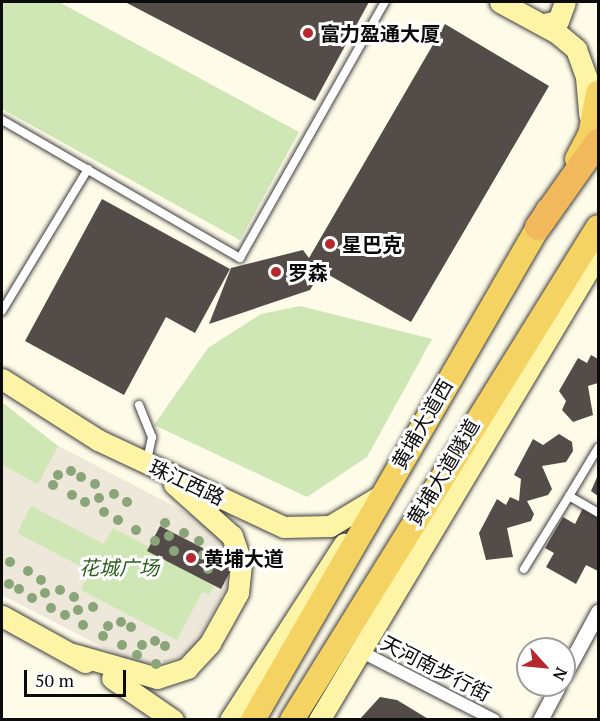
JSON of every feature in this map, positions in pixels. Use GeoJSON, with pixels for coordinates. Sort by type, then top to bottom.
{"type":"FeatureCollection","features":[{"type":"Feature","properties":{"kind":"highway"},"geometry":{"type":"LineString","coordinates":[[538,227],[595,133]]}},
{"type":"Feature","properties":{"kind":"main road"},"geometry":{"type":"LineString","coordinates":[[500,2],[544,24],[566,39],[582,63],[595,133]]}},
{"type":"Feature","properties":{"kind":"main road"},"geometry":{"type":"LineString","coordinates":[[544,24],[558,21],[565,2]]}},
{"type":"Feature","properties":{"kind":"main road"},"geometry":{"type":"LineString","coordinates":[[595,133],[598,93]]}},
{"type":"Feature","properties":{"kind":"main road","name":"黄埔大道西"},"geometry":{"type":"LineString","coordinates":[[230,720],[317,583],[380,496],[538,227]]}},
{"type":"Feature","properties":{"kind":"main road","name":"黄埔大道隧道"},"geometry":{"type":"LineString","coordinates":[[292,720],[598,227]]}},
{"type":"Feature","properties":{"kind":"main road"},"geometry":{"type":"LineString","coordinates":[[319,720],[598,258]]}},
{"type":"Feature","properties":{"kind":"main road","name":"珠江西路"},"geometry":{"type":"LineString","coordinates":[[2,379],[54,415],[148,463],[300,531],[330,526],[380,496]]}},
{"type":"Feature","properties":{"kind":"main road"},"geometry":{"type":"LineString","coordinates":[[73,654],[141,678],[173,675],[204,650],[238,593],[241,562],[232,536],[148,463]]}},
{"type":"Feature","properties":{"kind":"main road"},"geometry":{"type":"LineString","coordinates":[[253,720],[380,496]]}},
{"type":"Feature","properties":{"kind":"main road"},"geometry":{"type":"LineString","coordinates":[[2,616],[73,654],[173,720]]}},
{"type":"Feature","properties":{"kind":"street"},"geometry":{"type":"LineString","coordinates":[[576,653],[598,612]]}},
{"type":"Feature","properties":{"kind":"street","name":"天河南步行街"},"geometry":{"type":"LineString","coordinates":[[360,651],[494,720]]}},
{"type":"Feature","properties":{"kind":"street"},"geometry":{"type":"LineString","coordinates":[[540,720],[552,697]]}},
{"type":"Feature","properties":{"kind":"lane"},"geometry":{"type":"LineString","coordinates":[[2,120],[240,258],[385,2]]}},
{"type":"Feature","properties":{"kind":"lane"},"geometry":{"type":"LineString","coordinates":[[2,311],[88,169]]}},
{"type":"Feature","properties":{"kind":"lane"},"geometry":{"type":"LineString","coordinates":[[139,405],[152,437],[148,463]]}},
{"type":"Feature","properties":{"kind":"lane"},"geometry":{"type":"LineString","coordinates":[[524,568],[598,448]]}},
{"type":"Feature","properties":{"kind":"lane"},"geometry":{"type":"LineString","coordinates":[[569,496],[598,513]]}},
{"type":"Feature","properties":{"kind":"green space"},"geometry":{"type":"Polygon","coordinates":[[[2,2],[59,2],[299,132],[240,240],[2,109],[2,2]]]}},
{"type":"Feature","properties":{"kind":"green space"},"geometry":{"type":"Polygon","coordinates":[[[300,306],[432,339],[367,457],[307,497],[154,425],[208,348],[261,314],[300,306]]]}},
{"type":"Feature","properties":{"kind":"green space","name":"花城广场"},"geometry":{"type":"Polygon","coordinates":[[[2,402],[58,446],[202,521],[226,587],[180,657],[164,662],[2,595],[2,402]]]}},
{"type":"Feature","properties":{"kind":"shaded area","name":"花城广场"},"geometry":{"type":"Polygon","coordinates":[[[58,446],[202,521],[224,542],[230,572],[226,587],[194,649],[180,657],[147,664],[129,661],[2,595],[2,465],[38,484],[58,446]],[[31,506],[17,533],[90,571],[81,590],[177,640],[202,592],[209,595],[216,582],[113,528],[104,544],[31,506]]]}},
{"type":"Feature","properties":{"kind":"building"},"geometry":{"type":"Polygon","coordinates":[[[125,2],[369,2],[315,101],[125,2]]]}},
{"type":"Feature","properties":{"kind":"building"},"geometry":{"type":"Polygon","coordinates":[[[445,24],[549,86],[411,322],[315,267],[320,273],[310,290],[209,324],[231,268],[303,250],[309,258],[445,24]]]}},
{"type":"Feature","properties":{"kind":"building"},"geometry":{"type":"Polygon","coordinates":[[[102,199],[230,269],[195,333],[166,317],[124,395],[25,341],[102,199]]]}},
{"type":"Feature","properties":{"kind":"building"},"geometry":{"type":"Polygon","coordinates":[[[591,355],[598,359],[598,383],[588,386],[593,415],[573,422],[562,410],[566,401],[559,391],[578,358],[587,363],[591,355]]]}},
{"type":"Feature","properties":{"kind":"building"},"geometry":{"type":"Polygon","coordinates":[[[559,434],[572,442],[573,451],[566,462],[542,466],[552,489],[548,495],[527,501],[534,514],[531,521],[507,528],[513,557],[486,560],[479,533],[497,499],[506,505],[510,497],[519,501],[521,479],[514,475],[533,439],[543,445],[559,434]]]}},
{"type":"Feature","properties":{"kind":"building"},"geometry":{"type":"Polygon","coordinates":[[[598,475],[598,496],[591,491],[598,475]]]}},
{"type":"Feature","properties":{"kind":"building"},"geometry":{"type":"Polygon","coordinates":[[[583,508],[598,516],[598,571],[586,565],[576,584],[546,567],[554,553],[545,548],[563,517],[575,524],[583,508]]]}},
{"type":"Feature","properties":{"kind":"building","name":"黄埔大道"},"geometry":{"type":"Polygon","coordinates":[[[160,526],[234,564],[221,589],[147,551],[160,526]]]}},
{"type":"Feature","properties":{"kind":"building"},"geometry":{"type":"Polygon","coordinates":[[[380,697],[397,700],[430,720],[359,720],[380,697]]]}},
{"type":"Feature","properties":{"kind":"place","name":"富力盈通大厦"},"geometry":{"type":"Point","coordinates":[308,33]}},
{"type":"Feature","properties":{"kind":"place","name":"星巴克"},"geometry":{"type":"Point","coordinates":[330,244]}},
{"type":"Feature","properties":{"kind":"place","name":"罗森"},"geometry":{"type":"Point","coordinates":[276,272]}},
{"type":"Feature","properties":{"kind":"place","name":"黄埔大道"},"geometry":{"type":"Point","coordinates":[191,558]}}]}
